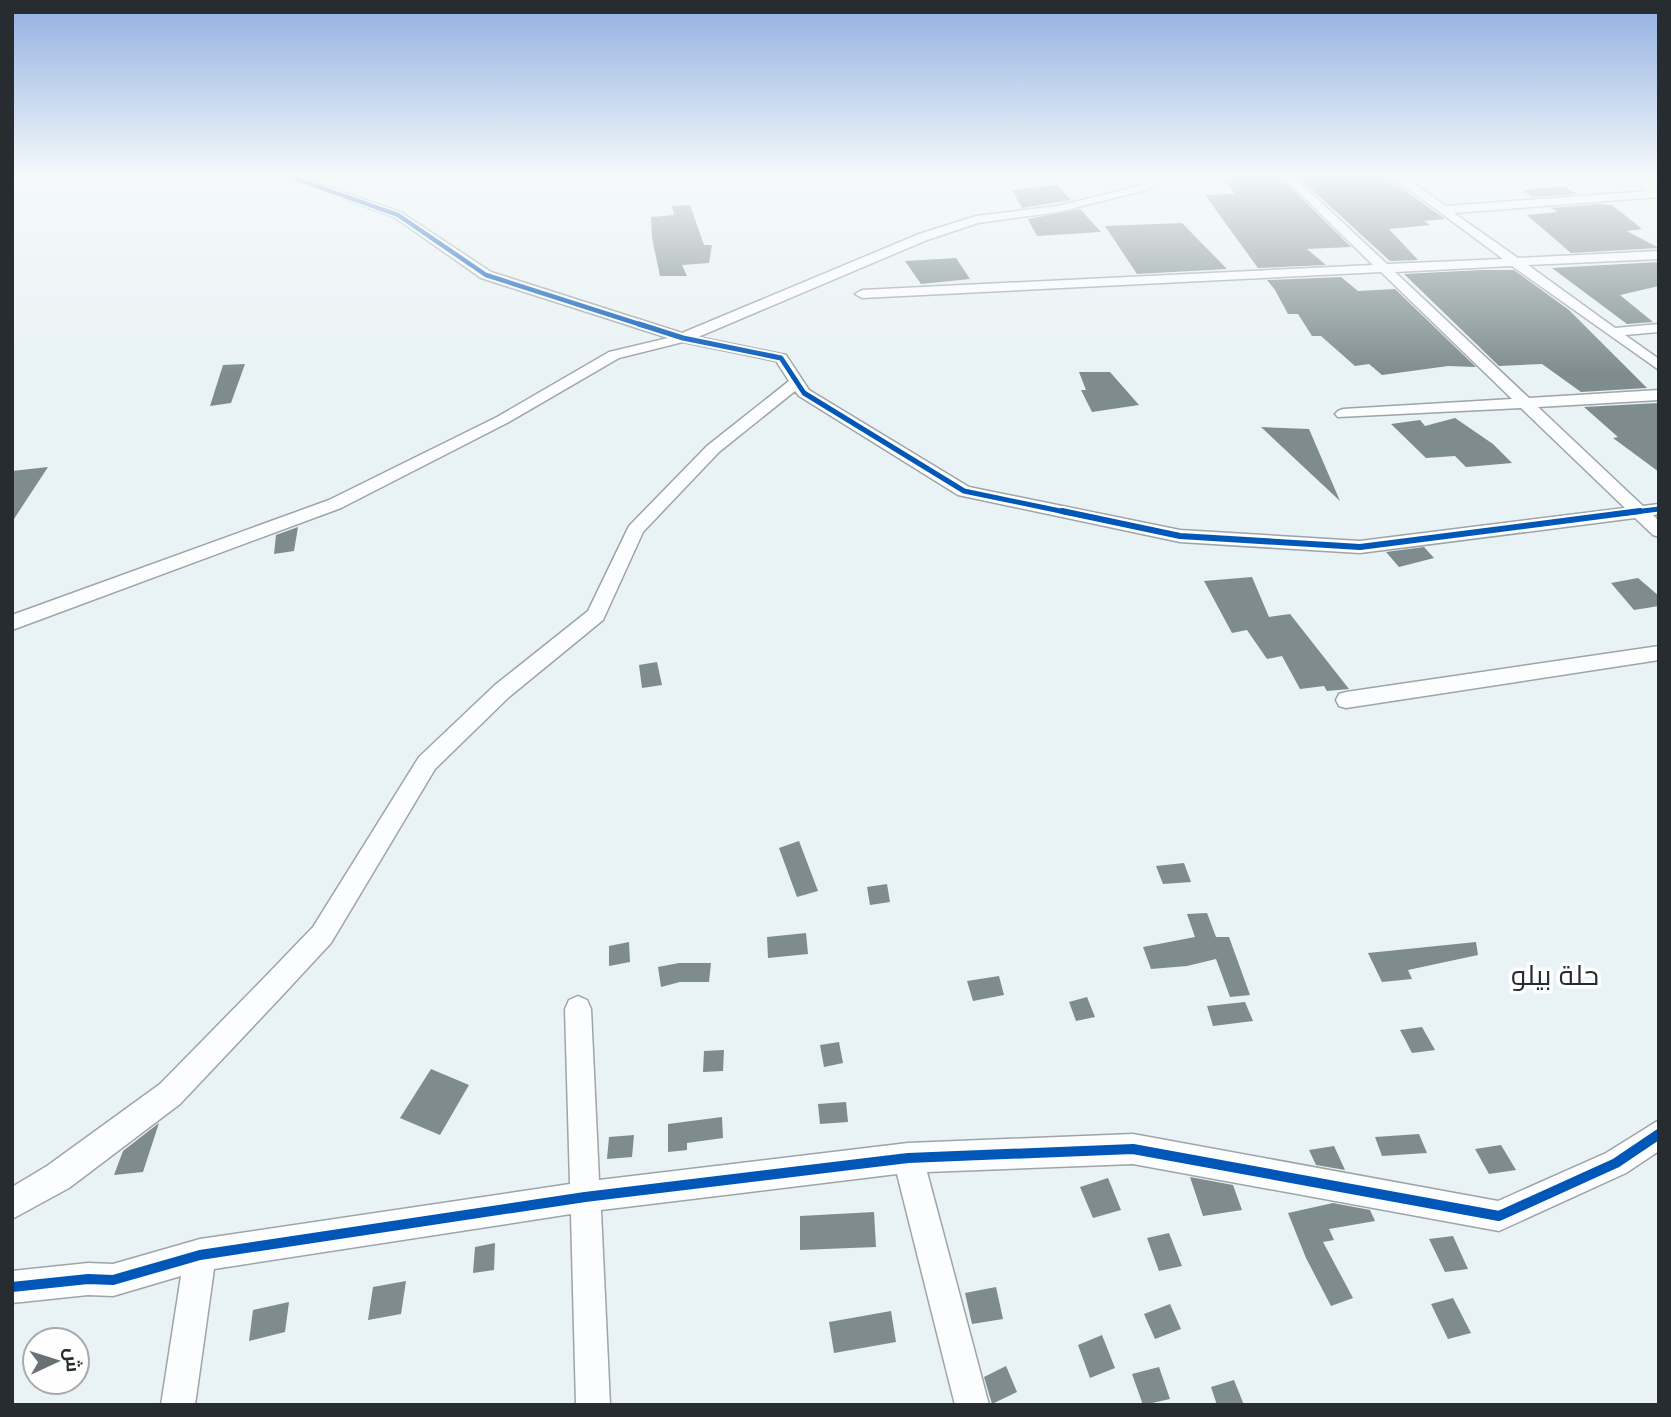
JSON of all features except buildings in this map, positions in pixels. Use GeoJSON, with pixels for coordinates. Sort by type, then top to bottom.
{"type":"FeatureCollection","features":[{"type":"Feature","properties":{"kind":"street"},"geometry":{"type":"LineString","coordinates":[[438,242],[486,275],[683,338],[781,358],[804,393],[964,491],[1180,536],[1360,547],[1659,509]]}},
{"type":"Feature","properties":{"kind":"street"},"geometry":{"type":"LineString","coordinates":[[12,623],[335,505],[502,420],[614,355],[683,338],[911,242]]}},
{"type":"Feature","properties":{"kind":"street"},"geometry":{"type":"LineString","coordinates":[[1356,242],[1659,531]]}},
{"type":"Feature","properties":{"kind":"street"},"geometry":{"type":"LineString","coordinates":[[1489,242],[1659,366]]}},
{"type":"Feature","properties":{"kind":"street"},"geometry":{"type":"LineString","coordinates":[[862,294],[1659,255]]}},
{"type":"Feature","properties":{"kind":"street"},"geometry":{"type":"LineString","coordinates":[[1614,332],[1659,328]]}},
{"type":"Feature","properties":{"kind":"street"},"geometry":{"type":"LineString","coordinates":[[12,1204],[58,1177],[170,1094],[271,989],[322,935],[427,763],[502,691],[596,615],[635,530],[713,449],[797,383]]}},
{"type":"Feature","properties":{"kind":"street"},"geometry":{"type":"LineString","coordinates":[[1343,414],[1659,395]]}},
{"type":"Feature","properties":{"kind":"street"},"geometry":{"type":"LineString","coordinates":[[1346,700],[1659,653]]}},
{"type":"Feature","properties":{"kind":"street"},"geometry":{"type":"LineString","coordinates":[[578,1009],[593,1405]]}},
{"type":"Feature","properties":{"kind":"street"},"geometry":{"type":"LineString","coordinates":[[12,1287],[88,1279],[113,1280],[200,1255],[585,1197],[908,1158],[1133,1149],[1499,1216],[1616,1163],[1659,1134]]}},
{"type":"Feature","properties":{"kind":"street"},"geometry":{"type":"LineString","coordinates":[[908,1158],[972,1405]]}},
{"type":"Feature","properties":{"kind":"street"},"geometry":{"type":"LineString","coordinates":[[178,1405],[200,1255]]}},
{"type":"Feature","properties":{"kind":"cycle path"},"geometry":{"type":"LineString","coordinates":[[438,242],[486,275],[683,338],[781,358],[804,393],[964,491],[1180,536],[1360,547],[1659,509]]}},
{"type":"Feature","properties":{"kind":"cycle path"},"geometry":{"type":"LineString","coordinates":[[12,1287],[88,1279],[113,1280],[200,1255],[585,1197],[908,1158],[1133,1149],[1499,1216],[1616,1163],[1659,1134]]}},
{"type":"Feature","properties":{"kind":"district","name":"حلة بيلو"},"geometry":{"type":"Point","coordinates":[1555,974]}}]}
